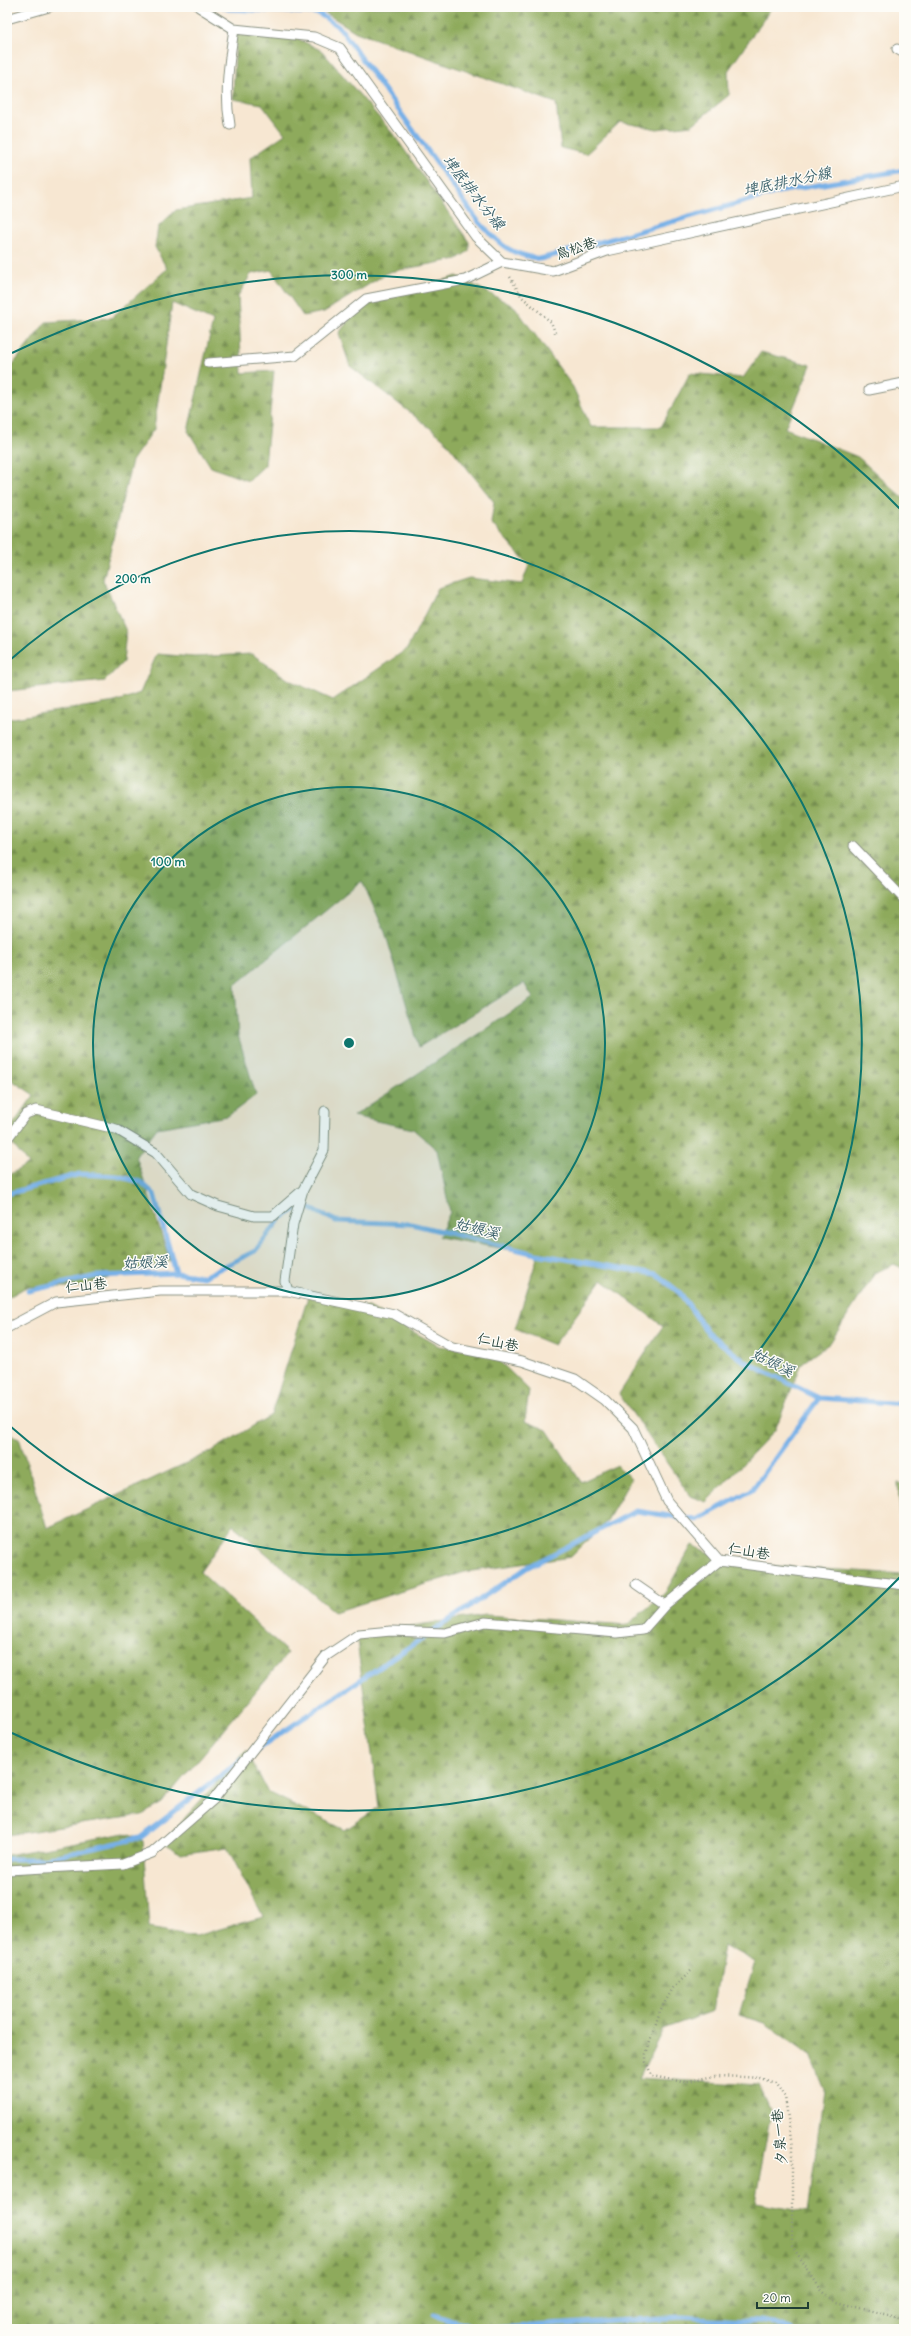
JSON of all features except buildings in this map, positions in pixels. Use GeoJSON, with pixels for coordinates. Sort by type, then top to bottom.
{"type":"FeatureCollection","features":[{"type":"Feature","properties":{"kind":"lane"},"geometry":{"type":"LineString","coordinates":[[7,19],[49,7]]}},
{"type":"Feature","properties":{"kind":"lane"},"geometry":{"type":"LineString","coordinates":[[200,7],[234,29],[314,37],[340,48],[476,237],[502,262],[465,280],[366,299],[295,356],[208,363]]}},
{"type":"Feature","properties":{"kind":"lane"},"geometry":{"type":"LineString","coordinates":[[230,125],[226,102],[228,69],[234,29]]}},
{"type":"Feature","properties":{"kind":"lane","name":"鳥松巷"},"geometry":{"type":"LineString","coordinates":[[502,262],[553,271],[607,251],[904,186]]}},
{"type":"Feature","properties":{"kind":"lane"},"geometry":{"type":"LineString","coordinates":[[869,390],[904,383]]}},
{"type":"Feature","properties":{"kind":"lane"},"geometry":{"type":"LineString","coordinates":[[853,846],[904,899]]}},
{"type":"Feature","properties":{"kind":"lane"},"geometry":{"type":"LineString","coordinates":[[7,1139],[26,1114],[36,1110],[116,1129],[156,1153],[191,1194],[218,1206],[254,1216],[273,1216],[304,1190]]}},
{"type":"Feature","properties":{"kind":"lane"},"geometry":{"type":"LineString","coordinates":[[288,1292],[286,1281],[293,1224],[304,1190],[324,1150],[325,1111]]}},
{"type":"Feature","properties":{"kind":"lane","name":"仁山巷"},"geometry":{"type":"LineString","coordinates":[[7,1328],[56,1302],[160,1291],[288,1292],[394,1314],[452,1347],[522,1361],[575,1379],[605,1400],[633,1428],[667,1501],[719,1561],[904,1585]]}},
{"type":"Feature","properties":{"kind":"lane"},"geometry":{"type":"LineString","coordinates":[[7,1870],[123,1864],[152,1852],[214,1799],[326,1656],[359,1634],[391,1631],[445,1633],[485,1622],[617,1633],[643,1630],[665,1605],[719,1561]]}},
{"type":"Feature","properties":{"kind":"lane"},"geometry":{"type":"LineString","coordinates":[[636,1585],[665,1605]]}},
{"type":"Feature","properties":{"kind":"path"},"geometry":{"type":"LineString","coordinates":[[502,262],[522,297],[551,322],[556,335]]}},
{"type":"Feature","properties":{"kind":"path","name":"夕泉一巷"},"geometry":{"type":"LineString","coordinates":[[691,1971],[673,1988],[660,2011],[646,2054],[646,2062],[652,2076],[683,2082],[716,2076],[745,2076],[760,2078],[775,2083],[785,2097],[792,2147],[792,2247],[822,2291],[836,2302],[904,2319]]}},
{"type":"Feature","properties":{"kind":"green space"},"geometry":{"type":"Polygon","coordinates":[[[310,7],[772,7],[728,71],[729,95],[692,125],[657,129],[620,122],[586,154],[561,148],[556,103],[356,32],[319,9],[310,7]]]}},
{"type":"Feature","properties":{"kind":"green space"},"geometry":{"type":"Polygon","coordinates":[[[236,30],[291,35],[322,51],[394,135],[469,242],[469,251],[457,259],[389,272],[324,312],[303,316],[271,270],[251,274],[238,296],[242,373],[274,371],[265,465],[248,481],[211,467],[188,431],[213,321],[172,303],[154,429],[132,461],[103,580],[126,631],[123,662],[105,681],[7,691],[7,372],[46,322],[111,318],[167,269],[155,247],[158,227],[176,210],[252,198],[250,158],[285,134],[262,104],[233,99],[236,30]]]}},
{"type":"Feature","properties":{"kind":"green space"},"geometry":{"type":"Polygon","coordinates":[[[457,276],[515,307],[573,387],[591,427],[661,427],[690,373],[743,378],[761,352],[811,365],[785,428],[858,457],[904,499],[904,1269],[894,1264],[875,1273],[830,1343],[802,1363],[775,1430],[706,1502],[690,1496],[619,1394],[663,1326],[602,1280],[554,1345],[515,1329],[538,1255],[439,1237],[450,1212],[437,1150],[413,1129],[353,1116],[533,998],[524,983],[419,1047],[385,932],[362,881],[235,985],[238,1035],[256,1095],[228,1116],[157,1128],[136,1156],[170,1261],[77,1287],[26,1287],[7,1298],[7,1176],[28,1164],[7,1137],[7,1133],[34,1095],[7,1077],[7,719],[115,702],[140,693],[157,654],[194,657],[252,654],[289,680],[333,700],[407,649],[438,588],[469,578],[522,584],[529,565],[491,523],[494,502],[443,438],[350,366],[339,333],[358,308],[457,276]]]}},
{"type":"Feature","properties":{"kind":"green space"},"geometry":{"type":"Polygon","coordinates":[[[308,1297],[369,1307],[439,1346],[491,1353],[529,1390],[525,1421],[547,1430],[581,1482],[617,1465],[631,1479],[607,1521],[571,1557],[465,1572],[334,1612],[233,1525],[200,1572],[288,1653],[162,1803],[142,1815],[7,1835],[7,1433],[19,1438],[47,1528],[212,1451],[271,1415],[308,1297]]]}},
{"type":"Feature","properties":{"kind":"green space"},"geometry":{"type":"Polygon","coordinates":[[[898,1483],[904,1484],[903,1552],[898,1483]]]}},
{"type":"Feature","properties":{"kind":"green space"},"geometry":{"type":"Polygon","coordinates":[[[692,1545],[722,1559],[775,1566],[904,1574],[904,2329],[7,2329],[7,1855],[125,1833],[143,1841],[149,1928],[195,1936],[263,1917],[227,1847],[180,1854],[164,1841],[246,1750],[268,1792],[345,1830],[379,1807],[356,1634],[486,1615],[627,1625],[665,1593],[692,1545]],[[724,1945],[713,2011],[663,2029],[639,2078],[759,2085],[771,2112],[755,2203],[808,2212],[824,2089],[810,2055],[764,2023],[739,2015],[755,1962],[724,1945]]]}},
{"type":"Feature","properties":{"kind":"waterway","name":"埤底排水分線"},"geometry":{"type":"LineString","coordinates":[[224,7],[228,9],[318,13],[340,28],[478,221],[505,247],[529,257],[540,259],[778,192],[904,170]]}},
{"type":"Feature","properties":{"kind":"waterway"},"geometry":{"type":"LineString","coordinates":[[7,1194],[80,1174],[117,1176],[141,1182],[154,1194],[176,1273]]}},
{"type":"Feature","properties":{"kind":"waterway","name":"姑娘溪"},"geometry":{"type":"LineString","coordinates":[[28,1291],[97,1276],[176,1273],[203,1277],[255,1251],[281,1218],[303,1205],[336,1221],[411,1224],[536,1254],[656,1274],[680,1293],[708,1333],[744,1361],[819,1398],[904,1404]]}},
{"type":"Feature","properties":{"kind":"waterway"},"geometry":{"type":"LineString","coordinates":[[256,1750],[528,1567],[636,1511],[697,1520],[752,1490],[819,1398]]}},
{"type":"Feature","properties":{"kind":"waterway"},"geometry":{"type":"LineString","coordinates":[[7,1859],[44,1859],[140,1838],[241,1760]]}},
{"type":"Feature","properties":{"kind":"waterway"},"geometry":{"type":"LineString","coordinates":[[433,2315],[479,2329],[682,2317],[774,2323],[792,2329]]}}]}
